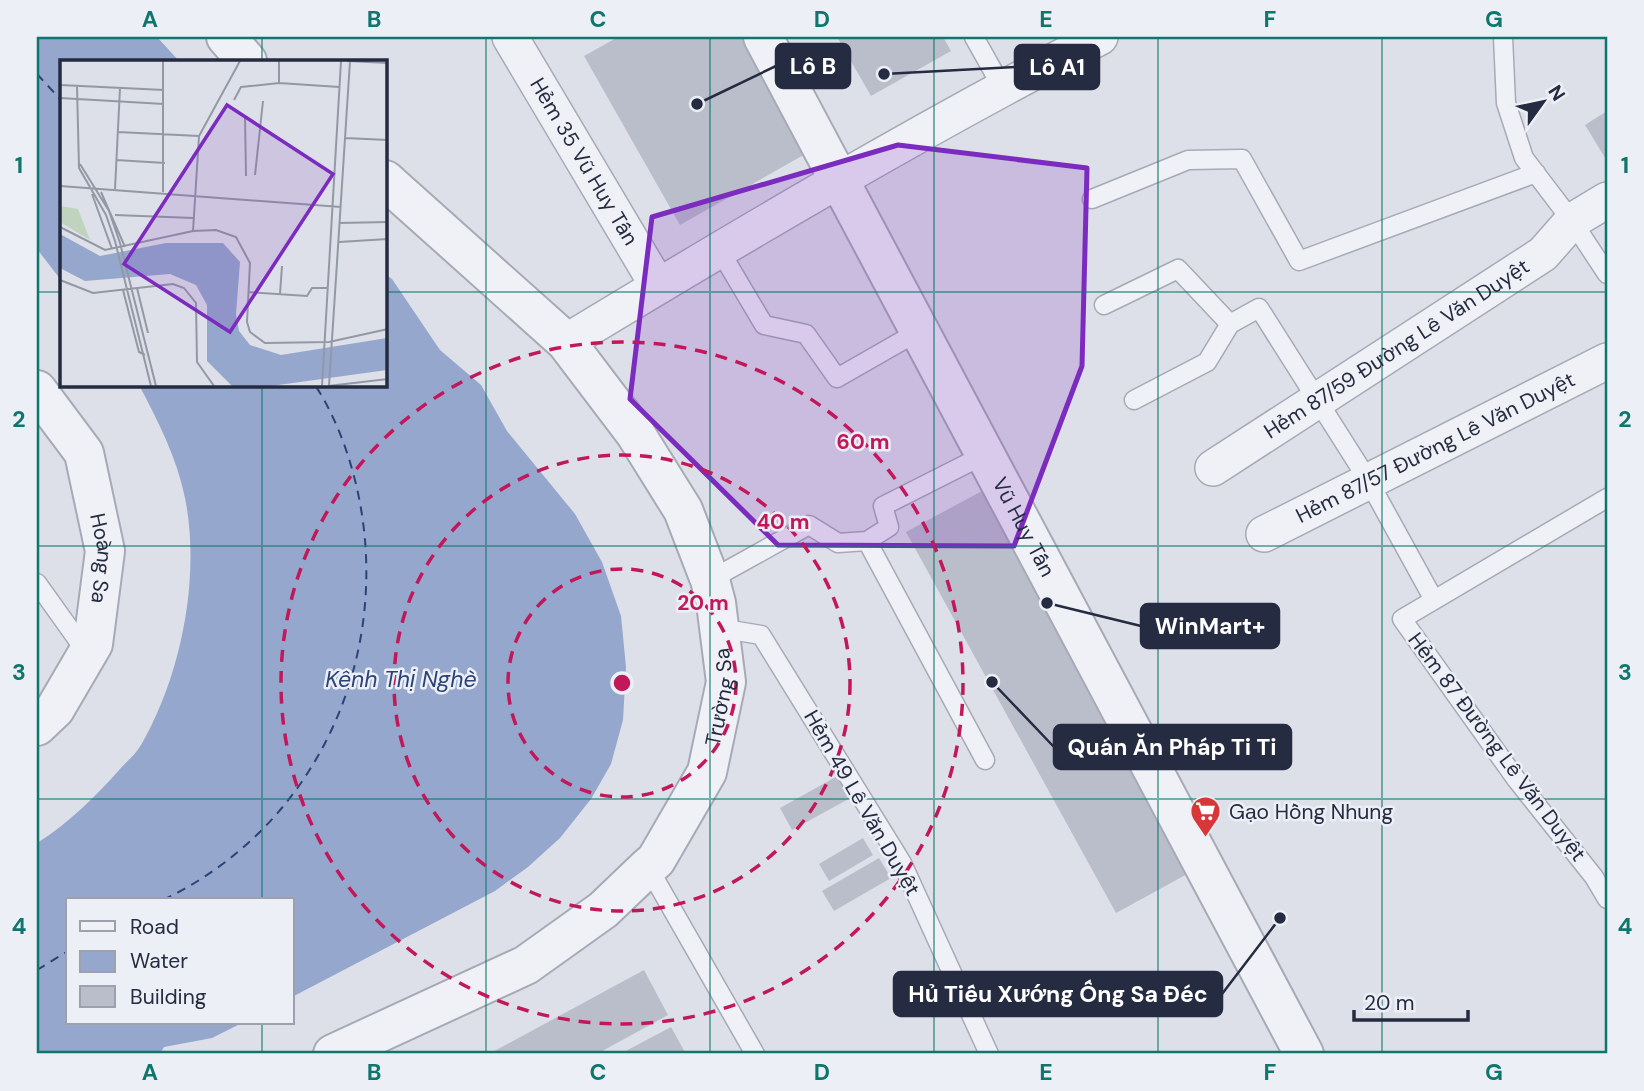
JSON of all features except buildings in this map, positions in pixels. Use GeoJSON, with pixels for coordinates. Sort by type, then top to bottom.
{"type":"FeatureCollection","features":[{"type":"Feature","properties":{"kind":"street"},"geometry":{"type":"LineString","coordinates":[[226,37],[246,60]]}},
{"type":"Feature","properties":{"kind":"street","name":"Hẻm 35 Vũ Huy Tấn"},"geometry":{"type":"LineString","coordinates":[[510,37],[658,286]]}},
{"type":"Feature","properties":{"kind":"street","name":"Vũ Huy Tấn"},"geometry":{"type":"LineString","coordinates":[[763,37],[1304,1054]]}},
{"type":"Feature","properties":{"kind":"street"},"geometry":{"type":"LineString","coordinates":[[566,342],[1002,87],[1100,37]]}},
{"type":"Feature","properties":{"kind":"street","name":"Trường Sa"},"geometry":{"type":"LineString","coordinates":[[333,1054],[382,1045],[526,965],[603,911],[656,860],[707,772],[726,682],[710,580],[683,510],[635,433],[566,342],[387,182]]}},
{"type":"Feature","properties":{"kind":"street","name":"Hẻm 87/59 Đường Lê Văn Duyệt"},"geometry":{"type":"LineString","coordinates":[[1213,468],[1543,254],[1572,221],[1607,200]]}},
{"type":"Feature","properties":{"kind":"street","name":"Hẻm 87/57 Đường Lê Văn Duyệt"},"geometry":{"type":"LineString","coordinates":[[1264,534],[1607,361]]}},
{"type":"Feature","properties":{"kind":"street","name":"Hoàng Sa"},"geometry":{"type":"LineString","coordinates":[[37,390],[84,453],[105,551],[93,644],[55,709],[37,726]]}},
{"type":"Feature","properties":{"kind":"lane"},"geometry":{"type":"LineString","coordinates":[[974,37],[1002,87]]}},
{"type":"Feature","properties":{"kind":"lane"},"geometry":{"type":"LineString","coordinates":[[1503,37],[1506,103],[1524,158],[1572,221],[1607,274]]}},
{"type":"Feature","properties":{"kind":"lane"},"geometry":{"type":"LineString","coordinates":[[1092,199],[1188,160],[1242,159],[1299,261],[1536,173]]}},
{"type":"Feature","properties":{"kind":"lane"},"geometry":{"type":"LineString","coordinates":[[720,251],[764,326],[806,334],[837,377],[920,330]]}},
{"type":"Feature","properties":{"kind":"lane"},"geometry":{"type":"LineString","coordinates":[[1104,305],[1178,268],[1230,324]]}},
{"type":"Feature","properties":{"kind":"lane"},"geometry":{"type":"LineString","coordinates":[[1134,400],[1207,362],[1230,324],[1259,308],[1368,480],[1434,600]]}},
{"type":"Feature","properties":{"kind":"lane"},"geometry":{"type":"LineString","coordinates":[[710,580],[809,525],[838,543],[867,541],[889,527],[883,506],[986,454]]}},
{"type":"Feature","properties":{"kind":"lane","name":"Hẻm 87 Đường Lê Văn Duyệt"},"geometry":{"type":"LineString","coordinates":[[1607,498],[1402,619],[1516,779],[1594,877],[1607,899]]}},
{"type":"Feature","properties":{"kind":"lane"},"geometry":{"type":"LineString","coordinates":[[867,541],[985,760]]}},
{"type":"Feature","properties":{"kind":"lane"},"geometry":{"type":"LineString","coordinates":[[37,583],[87,653]]}},
{"type":"Feature","properties":{"kind":"lane","name":"Hẻm 49 Lê Văn Duyệt"},"geometry":{"type":"LineString","coordinates":[[719,628],[761,635],[902,863],[989,1054]]}},
{"type":"Feature","properties":{"kind":"lane"},"geometry":{"type":"LineString","coordinates":[[648,867],[755,1054]]}},
{"type":"Feature","properties":{"kind":"highlighted area"},"geometry":{"type":"Polygon","coordinates":[[[898,145],[1087,168],[1082,366],[1014,546],[778,545],[630,399],[652,217],[898,145]]]}},
{"type":"Feature","properties":{"kind":"water"},"geometry":{"type":"Polygon","coordinates":[[[37,37],[157,37],[178,60],[60,60],[60,279],[37,249],[37,37]]]}},
{"type":"Feature","properties":{"kind":"water","name":"Kênh Thị Nghè"},"geometry":{"type":"Polygon","coordinates":[[[387,275],[440,350],[481,385],[507,431],[575,514],[602,562],[621,616],[626,667],[623,720],[611,764],[591,799],[560,838],[528,867],[495,891],[294,996],[294,898],[66,898],[66,1024],[240,1024],[212,1038],[164,1047],[160,1054],[37,1054],[37,843],[81,809],[139,748],[167,688],[184,625],[189,593],[189,528],[182,483],[160,426],[140,387],[387,387],[387,275]]]}},
{"type":"Feature","properties":{"kind":"ferry route"},"geometry":{"type":"LineString","coordinates":[[37,74],[60,99]]}},
{"type":"Feature","properties":{"kind":"ferry route"},"geometry":{"type":"LineString","coordinates":[[166,898],[217,868],[263,829],[301,783],[331,731],[352,675],[364,616],[366,555],[358,493],[351,465],[336,423],[316,387]]}},
{"type":"Feature","properties":{"kind":"ferry route"},"geometry":{"type":"LineString","coordinates":[[37,970],[66,952]]}},
{"type":"Feature","properties":{"kind":"place","name":"Lô A1"},"geometry":{"type":"Point","coordinates":[884,74]}},
{"type":"Feature","properties":{"kind":"place","name":"Lô B"},"geometry":{"type":"Point","coordinates":[697,104]}},
{"type":"Feature","properties":{"kind":"place","name":"WinMart+"},"geometry":{"type":"Point","coordinates":[1047,603]}},
{"type":"Feature","properties":{"kind":"place","name":"Quán Ăn Pháp Ti Ti"},"geometry":{"type":"Point","coordinates":[992,682]}},
{"type":"Feature","properties":{"kind":"place","name":"Gạo Hồng Nhung"},"geometry":{"type":"Point","coordinates":[1206,839]}},
{"type":"Feature","properties":{"kind":"place","name":"Hủ Tiếu Xướng Ống Sa Đéc"},"geometry":{"type":"Point","coordinates":[1280,918]}}]}
